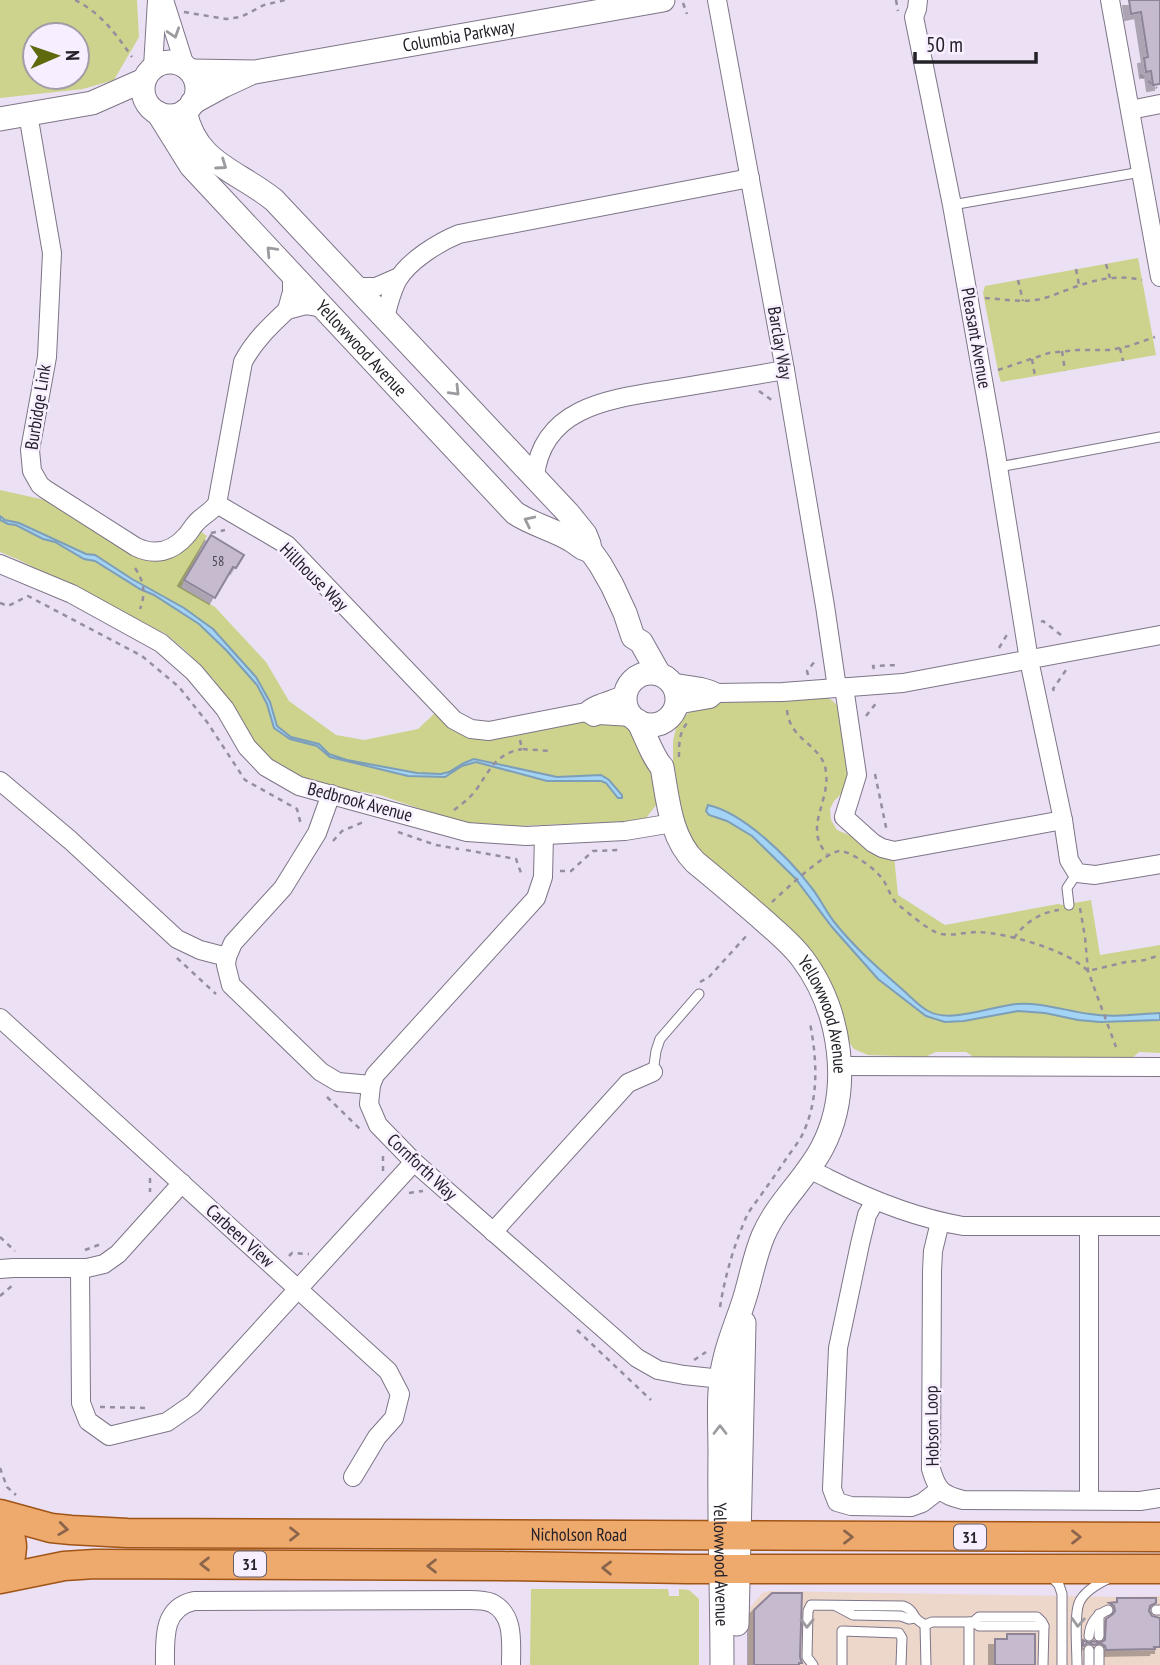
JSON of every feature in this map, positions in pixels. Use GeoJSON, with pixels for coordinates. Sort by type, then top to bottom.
{"type":"FeatureCollection","features":[{"type":"Feature","properties":{"kind":"main road","name":"Nicholson Road"},"geometry":{"type":"LineString","coordinates":[[6,1509],[51,1528],[127,1533],[1160,1537]]}},
{"type":"Feature","properties":{"kind":"main road","name":"Nicholson Road"},"geometry":{"type":"LineString","coordinates":[[0,1578],[12,1556],[6,1509]]}},
{"type":"Feature","properties":{"kind":"main road","name":"Nicholson Road"},"geometry":{"type":"LineString","coordinates":[[0,1578],[64,1566],[95,1564],[1151,1569]]}},
{"type":"Feature","properties":{"kind":"street"},"geometry":{"type":"LineString","coordinates":[[154,110],[145,99],[143,90],[149,74],[157,0]]}},
{"type":"Feature","properties":{"kind":"street","name":"Columbia Parkway"},"geometry":{"type":"LineString","coordinates":[[188,69],[255,72],[663,0]]}},
{"type":"Feature","properties":{"kind":"street","name":"Barclay Way"},"geometry":{"type":"LineString","coordinates":[[717,0],[857,775],[844,817],[873,843],[889,850]]}},
{"type":"Feature","properties":{"kind":"street"},"geometry":{"type":"LineString","coordinates":[[1110,0],[1141,172],[1152,279]]}},
{"type":"Feature","properties":{"kind":"street"},"geometry":{"type":"LineString","coordinates":[[0,119],[92,103],[154,110],[167,116],[176,115],[189,107],[197,93],[196,81],[188,69],[171,6]]}},
{"type":"Feature","properties":{"kind":"street","name":"Pleasant Avenue"},"geometry":{"type":"LineString","coordinates":[[909,8],[952,205],[999,467],[1029,660],[1069,860],[1077,873]]}},
{"type":"Feature","properties":{"kind":"street"},"geometry":{"type":"LineString","coordinates":[[92,103],[149,74],[164,62],[175,62],[188,69]]}},
{"type":"Feature","properties":{"kind":"street","name":"Columbia Parkway"},"geometry":{"type":"LineString","coordinates":[[189,107],[223,86],[255,72]]}},
{"type":"Feature","properties":{"kind":"street"},"geometry":{"type":"LineString","coordinates":[[1130,110],[1160,104]]}},
{"type":"Feature","properties":{"kind":"street","name":"Yellowwood Avenue"},"geometry":{"type":"LineString","coordinates":[[189,107],[188,126],[195,140],[208,155],[274,200],[579,526],[625,612],[633,637],[631,646],[636,666],[631,686]]}},
{"type":"Feature","properties":{"kind":"street","name":"Yellowwood Avenue"},"geometry":{"type":"LineString","coordinates":[[154,110],[191,166],[515,513],[558,533],[583,550],[590,550]]}},
{"type":"Feature","properties":{"kind":"street","name":"Burbidge Link"},"geometry":{"type":"LineString","coordinates":[[29,114],[52,253],[48,348],[30,450],[32,471],[45,489],[136,547],[151,552],[164,551],[177,545],[196,522],[217,504]]}},
{"type":"Feature","properties":{"kind":"street"},"geometry":{"type":"LineString","coordinates":[[355,287],[376,287],[399,277],[435,246],[476,229],[750,178]]}},
{"type":"Feature","properties":{"kind":"street"},"geometry":{"type":"LineString","coordinates":[[287,310],[292,292],[292,274]]}},
{"type":"Feature","properties":{"kind":"street"},"geometry":{"type":"LineString","coordinates":[[385,318],[399,277]]}},
{"type":"Feature","properties":{"kind":"street"},"geometry":{"type":"LineString","coordinates":[[217,504],[243,362],[250,349],[287,310],[306,305],[325,308]]}},
{"type":"Feature","properties":{"kind":"street"},"geometry":{"type":"LineString","coordinates":[[392,381],[420,355]]}},
{"type":"Feature","properties":{"kind":"street"},"geometry":{"type":"LineString","coordinates":[[505,444],[518,447],[547,437],[582,410],[602,402],[785,370]]}},
{"type":"Feature","properties":{"kind":"street"},"geometry":{"type":"LineString","coordinates":[[534,476],[538,455],[547,437]]}},
{"type":"Feature","properties":{"kind":"street","name":"Hillhouse Way"},"geometry":{"type":"LineString","coordinates":[[217,504],[287,545],[454,720],[471,729],[489,731],[586,712],[592,706],[631,686]]}},
{"type":"Feature","properties":{"kind":"street","name":"Bedbrook Avenue"},"geometry":{"type":"LineString","coordinates":[[1,569],[72,594],[162,643],[194,673],[225,709],[247,747],[266,767],[299,786],[467,831],[526,836],[625,831],[673,823]]}},
{"type":"Feature","properties":{"kind":"street"},"geometry":{"type":"LineString","coordinates":[[717,693],[678,715],[652,725],[635,719],[626,704],[631,686],[644,674],[687,686],[709,688],[717,693],[903,683],[1160,635]]}},
{"type":"Feature","properties":{"kind":"street","name":"Yellowwood Avenue"},"geometry":{"type":"LineString","coordinates":[[633,637],[640,642],[665,678]]}},
{"type":"Feature","properties":{"kind":"street"},"geometry":{"type":"LineString","coordinates":[[665,678],[675,689],[678,715]]}},
{"type":"Feature","properties":{"kind":"street","name":"Hillhouse Way"},"geometry":{"type":"LineString","coordinates":[[586,712],[594,717],[600,715],[635,719]]}},
{"type":"Feature","properties":{"kind":"street","name":"Yellowwood Avenue"},"geometry":{"type":"LineString","coordinates":[[678,715],[663,738],[670,766],[673,823],[679,842],[687,854],[768,924],[802,958],[828,1006],[840,1066],[830,1129],[809,1169],[778,1209],[762,1237],[724,1358],[720,1431],[730,1536]]}},
{"type":"Feature","properties":{"kind":"street","name":"Yellowwood Avenue"},"geometry":{"type":"LineString","coordinates":[[635,719],[651,746],[656,761],[670,766]]}},
{"type":"Feature","properties":{"kind":"street"},"geometry":{"type":"LineString","coordinates":[[0,781],[70,840],[177,939],[200,950],[227,957]]}},
{"type":"Feature","properties":{"kind":"street"},"geometry":{"type":"LineString","coordinates":[[331,794],[317,833],[283,888],[233,943],[226,965],[231,985],[321,1072],[338,1082],[371,1084],[375,1074],[536,898],[543,877],[544,835]]}},
{"type":"Feature","properties":{"kind":"street"},"geometry":{"type":"LineString","coordinates":[[889,850],[1063,820]]}},
{"type":"Feature","properties":{"kind":"street"},"geometry":{"type":"LineString","coordinates":[[1077,873],[1095,875],[1160,864]]}},
{"type":"Feature","properties":{"kind":"street","name":"Carbeen View"},"geometry":{"type":"LineString","coordinates":[[0,1018],[388,1371],[400,1394],[394,1418],[377,1437],[353,1477]]}},
{"type":"Feature","properties":{"kind":"street"},"geometry":{"type":"LineString","coordinates":[[840,1066],[1160,1067]]}},
{"type":"Feature","properties":{"kind":"street"},"geometry":{"type":"LineString","coordinates":[[493,1232],[628,1083],[653,1072]]}},
{"type":"Feature","properties":{"kind":"street","name":"Cornforth Way"},"geometry":{"type":"LineString","coordinates":[[371,1084],[369,1104],[378,1125],[414,1162],[637,1359],[658,1370],[722,1379]]}},
{"type":"Feature","properties":{"kind":"street"},"geometry":{"type":"LineString","coordinates":[[80,1268],[82,1406],[88,1421],[109,1436],[167,1422],[193,1404],[414,1162]]}},
{"type":"Feature","properties":{"kind":"street"},"geometry":{"type":"LineString","coordinates":[[809,1169],[875,1201],[940,1222],[963,1226],[1160,1226]]}},
{"type":"Feature","properties":{"kind":"street"},"geometry":{"type":"LineString","coordinates":[[0,1269],[87,1268],[104,1264],[118,1254],[182,1183]]}},
{"type":"Feature","properties":{"kind":"street"},"geometry":{"type":"LineString","coordinates":[[875,1201],[867,1215],[838,1348],[832,1489],[837,1502],[851,1506],[911,1507],[922,1503],[939,1490]]}},
{"type":"Feature","properties":{"kind":"street","name":"Hobson Loop"},"geometry":{"type":"LineString","coordinates":[[940,1222],[933,1251],[932,1271],[931,1443],[931,1469],[939,1490],[963,1500],[1140,1501],[1160,1498]]}},
{"type":"Feature","properties":{"kind":"street"},"geometry":{"type":"LineString","coordinates":[[1089,1226],[1089,1500]]}},
{"type":"Feature","properties":{"kind":"street","name":"Yellowwood Avenue"},"geometry":{"type":"LineString","coordinates":[[736,1665],[730,1536],[745,1298]]}},
{"type":"Feature","properties":{"kind":"street","name":"Yellowwood Avenue"},"geometry":{"type":"LineString","coordinates":[[722,1665],[730,1568]]}},
{"type":"Feature","properties":{"kind":"street"},"geometry":{"type":"LineString","coordinates":[[165,1665],[167,1624],[182,1605],[194,1601],[469,1600],[489,1602],[504,1613],[509,1623],[512,1665]]}},
{"type":"Feature","properties":{"kind":"lane"},"geometry":{"type":"LineString","coordinates":[[952,205],[1141,172]]}},
{"type":"Feature","properties":{"kind":"lane"},"geometry":{"type":"LineString","coordinates":[[999,467],[1160,438]]}},
{"type":"Feature","properties":{"kind":"lane"},"geometry":{"type":"LineString","coordinates":[[1065,907],[1067,888],[1077,873]]}},
{"type":"Feature","properties":{"kind":"lane"},"geometry":{"type":"LineString","coordinates":[[653,1072],[660,1039],[697,996]]}},
{"type":"Feature","properties":{"kind":"lane"},"geometry":{"type":"LineString","coordinates":[[1042,1568],[1059,1585],[1062,1594],[1062,1665]]}},
{"type":"Feature","properties":{"kind":"lane"},"geometry":{"type":"LineString","coordinates":[[1077,1665],[1079,1603],[1086,1593],[1112,1577],[1151,1569]]}},
{"type":"Feature","properties":{"kind":"lane"},"geometry":{"type":"LineString","coordinates":[[813,1665],[807,1657],[808,1609],[811,1605],[903,1606],[914,1612],[915,1618],[925,1625]]}},
{"type":"Feature","properties":{"kind":"lane"},"geometry":{"type":"LineString","coordinates":[[1094,1636],[1104,1612]]}},
{"type":"Feature","properties":{"kind":"lane"},"geometry":{"type":"LineString","coordinates":[[925,1625],[932,1622],[971,1622],[979,1617],[1031,1616],[1040,1619],[1044,1626],[1044,1665]]}},
{"type":"Feature","properties":{"kind":"lane"},"geometry":{"type":"LineString","coordinates":[[969,1665],[971,1622]]}},
{"type":"Feature","properties":{"kind":"lane"},"geometry":{"type":"LineString","coordinates":[[925,1625],[926,1665]]}},
{"type":"Feature","properties":{"kind":"lane"},"geometry":{"type":"LineString","coordinates":[[842,1665],[842,1631],[898,1633],[902,1638],[901,1665]]}},
{"type":"Feature","properties":{"kind":"lane"},"geometry":{"type":"LineString","coordinates":[[1089,1665],[1094,1650],[1099,1665]]}},
{"type":"Feature","properties":{"kind":"path"},"geometry":{"type":"LineString","coordinates":[[75,0],[103,19],[132,57]]}},
{"type":"Feature","properties":{"kind":"path"},"geometry":{"type":"LineString","coordinates":[[171,6],[226,19],[241,17],[264,5],[285,0]]}},
{"type":"Feature","properties":{"kind":"path"},"geometry":{"type":"LineString","coordinates":[[682,0],[687,14]]}},
{"type":"Feature","properties":{"kind":"path"},"geometry":{"type":"LineString","coordinates":[[897,0],[909,8]]}},
{"type":"Feature","properties":{"kind":"path"},"geometry":{"type":"LineString","coordinates":[[1107,264],[1110,278]]}},
{"type":"Feature","properties":{"kind":"path"},"geometry":{"type":"LineString","coordinates":[[1076,269],[1079,285]]}},
{"type":"Feature","properties":{"kind":"path"},"geometry":{"type":"LineString","coordinates":[[982,298],[1023,301],[1045,298],[1079,285],[1110,278],[1152,279]]}},
{"type":"Feature","properties":{"kind":"path"},"geometry":{"type":"LineString","coordinates":[[1018,280],[1023,301]]}},
{"type":"Feature","properties":{"kind":"path"},"geometry":{"type":"LineString","coordinates":[[995,371],[1062,351],[1121,348],[1155,337]]}},
{"type":"Feature","properties":{"kind":"path"},"geometry":{"type":"LineString","coordinates":[[1121,348],[1122,361]]}},
{"type":"Feature","properties":{"kind":"path"},"geometry":{"type":"LineString","coordinates":[[1062,351],[1065,371]]}},
{"type":"Feature","properties":{"kind":"path"},"geometry":{"type":"LineString","coordinates":[[1032,359],[1035,376]]}},
{"type":"Feature","properties":{"kind":"path"},"geometry":{"type":"LineString","coordinates":[[749,376],[752,391],[757,390],[775,402]]}},
{"type":"Feature","properties":{"kind":"path"},"geometry":{"type":"LineString","coordinates":[[135,568],[144,589],[140,610]]}},
{"type":"Feature","properties":{"kind":"path"},"geometry":{"type":"LineString","coordinates":[[999,648],[1011,628],[1043,621],[1062,636],[1066,670],[1053,689],[1056,702]]}},
{"type":"Feature","properties":{"kind":"path"},"geometry":{"type":"LineString","coordinates":[[809,690],[807,671],[821,653]]}},
{"type":"Feature","properties":{"kind":"path"},"geometry":{"type":"LineString","coordinates":[[864,719],[879,701],[873,666],[910,664]]}},
{"type":"Feature","properties":{"kind":"path"},"geometry":{"type":"LineString","coordinates":[[787,706],[794,732],[824,761],[827,780],[816,830],[821,847],[827,855]]}},
{"type":"Feature","properties":{"kind":"path"},"geometry":{"type":"LineString","coordinates":[[670,766],[683,728],[678,715]]}},
{"type":"Feature","properties":{"kind":"path"},"geometry":{"type":"LineString","coordinates":[[454,810],[475,792],[497,760],[522,749]]}},
{"type":"Feature","properties":{"kind":"path"},"geometry":{"type":"LineString","coordinates":[[874,771],[889,850]]}},
{"type":"Feature","properties":{"kind":"path"},"geometry":{"type":"LineString","coordinates":[[543,872],[571,872],[593,851],[619,850]]}},
{"type":"Feature","properties":{"kind":"path"},"geometry":{"type":"LineString","coordinates":[[769,904],[827,855],[845,852],[873,869],[883,879],[897,904],[934,931],[943,934],[979,932],[1014,938],[1059,952],[1080,962],[1088,971]]}},
{"type":"Feature","properties":{"kind":"path"},"geometry":{"type":"LineString","coordinates":[[1080,905],[1088,971],[1116,1047]]}},
{"type":"Feature","properties":{"kind":"path"},"geometry":{"type":"LineString","coordinates":[[1014,938],[1025,925],[1065,907]]}},
{"type":"Feature","properties":{"kind":"path"},"geometry":{"type":"LineString","coordinates":[[697,996],[689,993],[695,985],[709,977],[749,933]]}},
{"type":"Feature","properties":{"kind":"path"},"geometry":{"type":"LineString","coordinates":[[1088,971],[1160,955]]}},
{"type":"Feature","properties":{"kind":"path"},"geometry":{"type":"LineString","coordinates":[[810,1023],[816,1069]]}},
{"type":"Feature","properties":{"kind":"path"},"geometry":{"type":"LineString","coordinates":[[321,1072],[311,1081],[365,1133]]}},
{"type":"Feature","properties":{"kind":"path"},"geometry":{"type":"LineString","coordinates":[[383,1150],[383,1173]]}},
{"type":"Feature","properties":{"kind":"path"},"geometry":{"type":"LineString","coordinates":[[150,1171],[150,1196]]}},
{"type":"Feature","properties":{"kind":"path"},"geometry":{"type":"LineString","coordinates":[[0,1237],[15,1251]]}},
{"type":"Feature","properties":{"kind":"path"},"geometry":{"type":"LineString","coordinates":[[84,1250],[102,1244]]}},
{"type":"Feature","properties":{"kind":"path"},"geometry":{"type":"LineString","coordinates":[[276,1269],[292,1253],[308,1254]]}},
{"type":"Feature","properties":{"kind":"path"},"geometry":{"type":"LineString","coordinates":[[82,1406],[156,1408]]}},
{"type":"Feature","properties":{"kind":"path"},"geometry":{"type":"LineString","coordinates":[[1,1471],[8,1487],[6,1509]]}},
{"type":"Feature","properties":{"kind":"shaded area"},"geometry":{"type":"Polygon","coordinates":[[[762,1593],[1160,1596],[1160,1665],[748,1665],[749,1609],[762,1593]]]}},
{"type":"Feature","properties":{"kind":"green space"},"geometry":{"type":"Polygon","coordinates":[[[0,0],[137,0],[139,37],[114,80],[91,87],[91,21],[21,21],[21,91],[65,91],[0,98],[0,0]]]}},
{"type":"Feature","properties":{"kind":"green space"},"geometry":{"type":"Polygon","coordinates":[[[1138,258],[1156,355],[1001,382],[983,293],[985,286],[1138,258]]]}},
{"type":"Feature","properties":{"kind":"green space"},"geometry":{"type":"Polygon","coordinates":[[[0,490],[45,500],[143,559],[169,558],[182,551],[200,531],[207,536],[181,587],[215,607],[266,662],[289,701],[336,735],[364,740],[418,729],[437,711],[460,732],[583,721],[631,724],[652,757],[657,804],[646,818],[638,821],[518,826],[470,823],[380,795],[334,787],[277,765],[261,751],[214,680],[166,634],[0,552],[0,490]]]}},
{"type":"Feature","properties":{"kind":"green space"},"geometry":{"type":"Polygon","coordinates":[[[823,695],[839,708],[852,772],[845,790],[830,809],[831,820],[837,830],[849,835],[857,834],[894,856],[898,895],[945,925],[1091,900],[1100,955],[1160,945],[1160,1053],[1139,1052],[1131,1059],[975,1058],[966,1052],[936,1052],[925,1057],[868,1055],[854,1049],[846,1038],[841,1017],[690,845],[675,791],[673,741],[680,720],[690,712],[725,702],[753,698],[823,695]]]}},
{"type":"Feature","properties":{"kind":"green space"},"geometry":{"type":"Polygon","coordinates":[[[531,1589],[668,1589],[669,1596],[679,1596],[679,1589],[689,1590],[699,1599],[699,1665],[530,1665],[531,1589]]]}},
{"type":"Feature","properties":{"kind":"water"},"geometry":{"type":"Polygon","coordinates":[[[0,516],[86,554],[95,555],[184,608],[213,629],[256,677],[270,702],[277,726],[291,737],[319,744],[329,754],[347,760],[417,773],[441,774],[474,759],[557,777],[601,775],[609,780],[622,798],[618,798],[606,783],[601,781],[547,781],[476,762],[462,766],[445,777],[408,776],[330,757],[317,746],[290,739],[274,728],[267,704],[257,685],[199,624],[95,561],[84,559],[55,542],[8,524],[0,520],[0,516]]]}},
{"type":"Feature","properties":{"kind":"water"},"geometry":{"type":"Polygon","coordinates":[[[708,805],[736,817],[778,850],[811,887],[832,919],[851,941],[928,1011],[948,1016],[1026,1004],[1099,1015],[1160,1013],[1160,1020],[1100,1022],[1018,1011],[964,1021],[945,1022],[926,1016],[878,979],[832,927],[795,878],[752,836],[727,821],[709,815],[706,811],[708,805]]]}},
{"type":"Feature","properties":{"kind":"building"},"geometry":{"type":"Polygon","coordinates":[[[1129,0],[1160,0],[1160,84],[1153,85],[1151,71],[1146,72],[1144,58],[1148,57],[1141,12],[1131,14],[1129,0]]]}},
{"type":"Feature","properties":{"kind":"building"},"geometry":{"type":"Polygon","coordinates":[[[211,535],[244,555],[236,568],[233,567],[215,598],[184,580],[211,535]]]}},
{"type":"Feature","properties":{"kind":"building"},"geometry":{"type":"Polygon","coordinates":[[[772,1593],[802,1593],[802,1663],[799,1665],[754,1665],[754,1610],[772,1593]]]}},
{"type":"Feature","properties":{"kind":"building"},"geometry":{"type":"Polygon","coordinates":[[[1117,1598],[1156,1598],[1156,1603],[1150,1606],[1149,1611],[1152,1616],[1160,1618],[1160,1647],[1106,1650],[1100,1643],[1105,1640],[1106,1619],[1115,1611],[1114,1606],[1109,1603],[1117,1602],[1117,1598]]]}},
{"type":"Feature","properties":{"kind":"building"},"geometry":{"type":"Polygon","coordinates":[[[1007,1634],[1035,1634],[1035,1665],[995,1665],[995,1639],[1007,1639],[1007,1634]]]}},
{"type":"Feature","properties":{"kind":"building"},"geometry":{"type":"Polygon","coordinates":[[[1083,1640],[1089,1643],[1100,1643],[1083,1646],[1083,1640]]]}}]}
